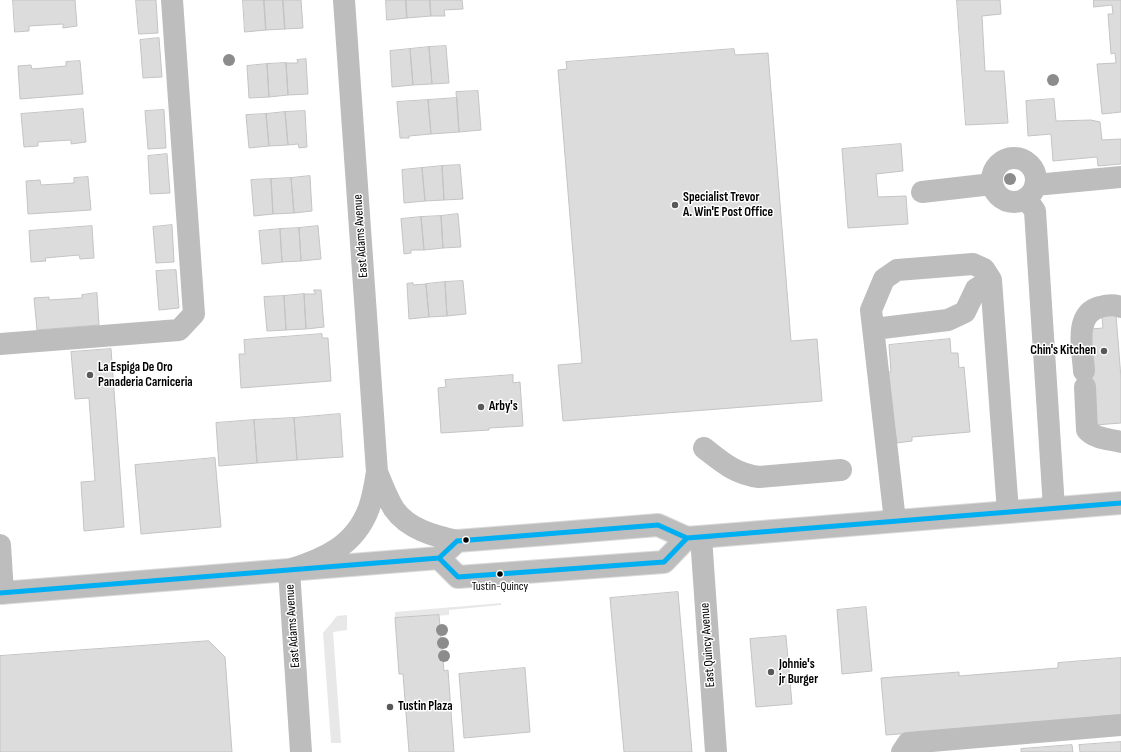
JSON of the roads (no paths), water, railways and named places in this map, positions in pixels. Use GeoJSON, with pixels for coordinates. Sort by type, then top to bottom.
{"type":"FeatureCollection","features":[{"type":"Feature","properties":{"kind":"main road"},"geometry":{"type":"LineString","coordinates":[[0,344],[179,330],[194,314],[172,0]]}},
{"type":"Feature","properties":{"kind":"main road","name":"East Adams Avenue"},"geometry":{"type":"LineString","coordinates":[[301,752],[289,570],[316,561],[345,543],[356,532],[364,520],[369,508],[377,472],[344,0]]}},
{"type":"Feature","properties":{"kind":"main road"},"geometry":{"type":"LineString","coordinates":[[1054,508],[1035,211],[1031,192],[1036,178],[1030,165],[1018,158],[1004,160],[998,164],[992,177],[994,191],[999,197],[1005,201],[1013,202],[1020,201],[1031,192],[1121,177]]}},
{"type":"Feature","properties":{"kind":"main road"},"geometry":{"type":"LineString","coordinates":[[922,192],[992,184]]}},
{"type":"Feature","properties":{"kind":"main road"},"geometry":{"type":"LineString","coordinates":[[895,521],[871,310],[884,279],[897,270],[973,264],[984,269],[990,280],[1008,512]]}},
{"type":"Feature","properties":{"kind":"main road"},"geometry":{"type":"LineString","coordinates":[[874,329],[948,320],[964,312],[976,289],[990,280]]}},
{"type":"Feature","properties":{"kind":"main road"},"geometry":{"type":"LineString","coordinates":[[1121,307],[1107,305],[1094,309],[1086,317],[1081,330],[1087,430],[1096,436],[1121,442]]}},
{"type":"Feature","properties":{"kind":"main road"},"geometry":{"type":"LineString","coordinates":[[704,448],[731,469],[748,476],[758,477],[841,470]]}},
{"type":"Feature","properties":{"kind":"main road","name":"East Adams Avenue"},"geometry":{"type":"LineString","coordinates":[[377,472],[394,509],[401,518],[412,526],[426,532],[457,541]]}},
{"type":"Feature","properties":{"kind":"main road"},"geometry":{"type":"LineString","coordinates":[[0,545],[2,593],[439,558],[457,541],[658,525],[694,538],[1121,503]]}},
{"type":"Feature","properties":{"kind":"main road"},"geometry":{"type":"LineString","coordinates":[[439,558],[458,577],[664,562],[694,538]]}},
{"type":"Feature","properties":{"kind":"main road","name":"East Quincy Avenue"},"geometry":{"type":"LineString","coordinates":[[694,538],[716,752]]}},
{"type":"Feature","properties":{"kind":"main road"},"geometry":{"type":"LineString","coordinates":[[902,752],[908,743],[1121,725]]}},
{"type":"Feature","properties":{"kind":"place","name":"Specialist Trevor A. Win'E Post Office"},"geometry":{"type":"Point","coordinates":[675,205]}},
{"type":"Feature","properties":{"kind":"place","name":"Chin's Kitchen"},"geometry":{"type":"Point","coordinates":[1104,351]}},
{"type":"Feature","properties":{"kind":"place","name":"La Espiga De Oro Panaderia Carniceria"},"geometry":{"type":"Point","coordinates":[90,375]}},
{"type":"Feature","properties":{"kind":"place","name":"Arby's"},"geometry":{"type":"Point","coordinates":[481,407]}},
{"type":"Feature","properties":{"kind":"place","name":"Tustin-Quincy"},"geometry":{"type":"Point","coordinates":[500,574]}},
{"type":"Feature","properties":{"kind":"place","name":"Johnie's jr Burger"},"geometry":{"type":"Point","coordinates":[771,672]}},
{"type":"Feature","properties":{"kind":"place","name":"Tustin Plaza"},"geometry":{"type":"Point","coordinates":[390,707]}}]}
